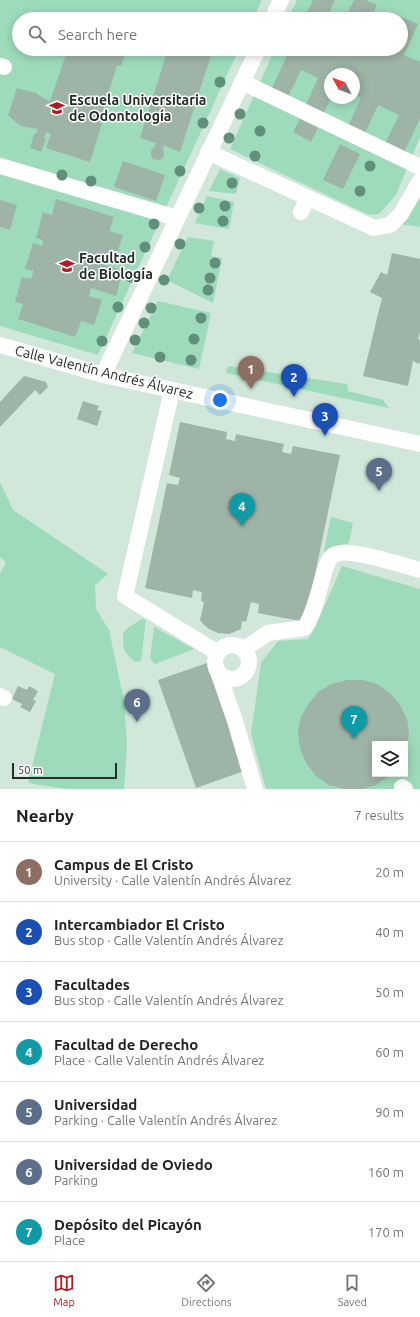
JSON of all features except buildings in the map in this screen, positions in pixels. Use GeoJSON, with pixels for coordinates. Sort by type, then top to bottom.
{"type":"FeatureCollection","features":[{"type":"Feature","properties":{"kind":"street"},"geometry":{"type":"LineString","coordinates":[[275,12],[281,0]]}},
{"type":"Feature","properties":{"kind":"street"},"geometry":{"type":"LineString","coordinates":[[103,374],[255,56]]}},
{"type":"Feature","properties":{"kind":"street"},"geometry":{"type":"LineString","coordinates":[[242,82],[420,167]]}},
{"type":"Feature","properties":{"kind":"street"},"geometry":{"type":"LineString","coordinates":[[208,152],[304,205],[374,228],[390,225],[401,214],[420,181]]}},
{"type":"Feature","properties":{"kind":"street"},"geometry":{"type":"LineString","coordinates":[[0,166],[177,218]]}},
{"type":"Feature","properties":{"kind":"street","name":"Calle Valentín Andrés Álvarez"},"geometry":{"type":"LineString","coordinates":[[0,345],[103,374],[420,444]]}},
{"type":"Feature","properties":{"kind":"street"},"geometry":{"type":"LineString","coordinates":[[172,390],[125,596],[218,653]]}},
{"type":"Feature","properties":{"kind":"street"},"geometry":{"type":"LineString","coordinates":[[244,649],[268,633],[304,628],[313,612],[327,564],[332,556],[340,552],[350,552],[374,557],[420,570]]}},
{"type":"Feature","properties":{"kind":"street"},"geometry":{"type":"LineString","coordinates":[[236,721],[234,698],[237,687],[249,665],[249,659],[244,649],[234,645],[228,645],[218,653],[215,661],[236,721],[254,789]]}},
{"type":"Feature","properties":{"kind":"street"},"geometry":{"type":"LineString","coordinates":[[218,672],[222,676],[233,679],[238,678],[245,673]]}},
{"type":"Feature","properties":{"kind":"green space"},"geometry":{"type":"Polygon","coordinates":[[[0,0],[262,0],[256,12],[12,12],[12,56],[236,56],[98,355],[0,326],[0,0]]]}},
{"type":"Feature","properties":{"kind":"green space"},"geometry":{"type":"Polygon","coordinates":[[[297,0],[420,0],[420,137],[396,195],[379,214],[369,215],[230,149],[272,56],[408,56],[408,12],[291,12],[297,0]]]}},
{"type":"Feature","properties":{"kind":"green space"},"geometry":{"type":"Polygon","coordinates":[[[220,169],[240,178],[236,194],[209,191],[220,169]]]}},
{"type":"Feature","properties":{"kind":"green space"},"geometry":{"type":"Polygon","coordinates":[[[207,196],[234,202],[229,229],[195,223],[207,196]]]}},
{"type":"Feature","properties":{"kind":"green space"},"geometry":{"type":"Polygon","coordinates":[[[420,197],[420,227],[401,224],[420,197]]]}},
{"type":"Feature","properties":{"kind":"green space"},"geometry":{"type":"Polygon","coordinates":[[[188,237],[214,241],[211,256],[222,258],[213,303],[167,280],[188,237]]]}},
{"type":"Feature","properties":{"kind":"green space"},"geometry":{"type":"Polygon","coordinates":[[[158,301],[211,313],[199,369],[132,353],[158,301]]]}},
{"type":"Feature","properties":{"kind":"green space"},"geometry":{"type":"Polygon","coordinates":[[[228,366],[347,384],[348,391],[383,400],[389,408],[226,373],[228,366]]]}},
{"type":"Feature","properties":{"kind":"green space"},"geometry":{"type":"Polygon","coordinates":[[[0,482],[13,510],[108,574],[95,585],[96,609],[109,630],[124,701],[127,744],[124,789],[66,789],[28,783],[55,674],[0,647],[0,574],[6,562],[0,557],[0,482]]]}},
{"type":"Feature","properties":{"kind":"green space"},"geometry":{"type":"Polygon","coordinates":[[[331,517],[353,523],[349,543],[333,547],[323,556],[331,517]]]}},
{"type":"Feature","properties":{"kind":"green space"},"geometry":{"type":"Polygon","coordinates":[[[342,566],[420,589],[420,789],[266,789],[251,734],[261,663],[278,641],[308,639],[315,628],[342,566]]]}},
{"type":"Feature","properties":{"kind":"green space"},"geometry":{"type":"Polygon","coordinates":[[[142,619],[146,620],[141,661],[136,662],[126,653],[123,643],[123,634],[126,629],[142,619]]]}},
{"type":"Feature","properties":{"kind":"green space"},"geometry":{"type":"Polygon","coordinates":[[[154,627],[194,649],[155,664],[150,658],[154,627]]]}},
{"type":"Feature","properties":{"kind":"place","name":"Escuela Universitaria de Odontología"},"geometry":{"type":"Point","coordinates":[57,108]}},
{"type":"Feature","properties":{"kind":"place","name":"Facultad de Biología"},"geometry":{"type":"Point","coordinates":[67,266]}},
{"type":"Feature","properties":{"kind":"place","name":"Campus de El Cristo"},"geometry":{"type":"Point","coordinates":[251,389]}},
{"type":"Feature","properties":{"kind":"place","name":"Intercambiador El Cristo"},"geometry":{"type":"Point","coordinates":[294,397]}},
{"type":"Feature","properties":{"kind":"place","name":"Facultades"},"geometry":{"type":"Point","coordinates":[325,436]}},
{"type":"Feature","properties":{"kind":"place","name":"Universidad"},"geometry":{"type":"Point","coordinates":[379,491]}},
{"type":"Feature","properties":{"kind":"place","name":"Facultad de Derecho"},"geometry":{"type":"Point","coordinates":[242,526]}},
{"type":"Feature","properties":{"kind":"place","name":"Universidad de Oviedo"},"geometry":{"type":"Point","coordinates":[137,722]}},
{"type":"Feature","properties":{"kind":"place","name":"Depósito del Picayón"},"geometry":{"type":"Point","coordinates":[354,739]}}]}
